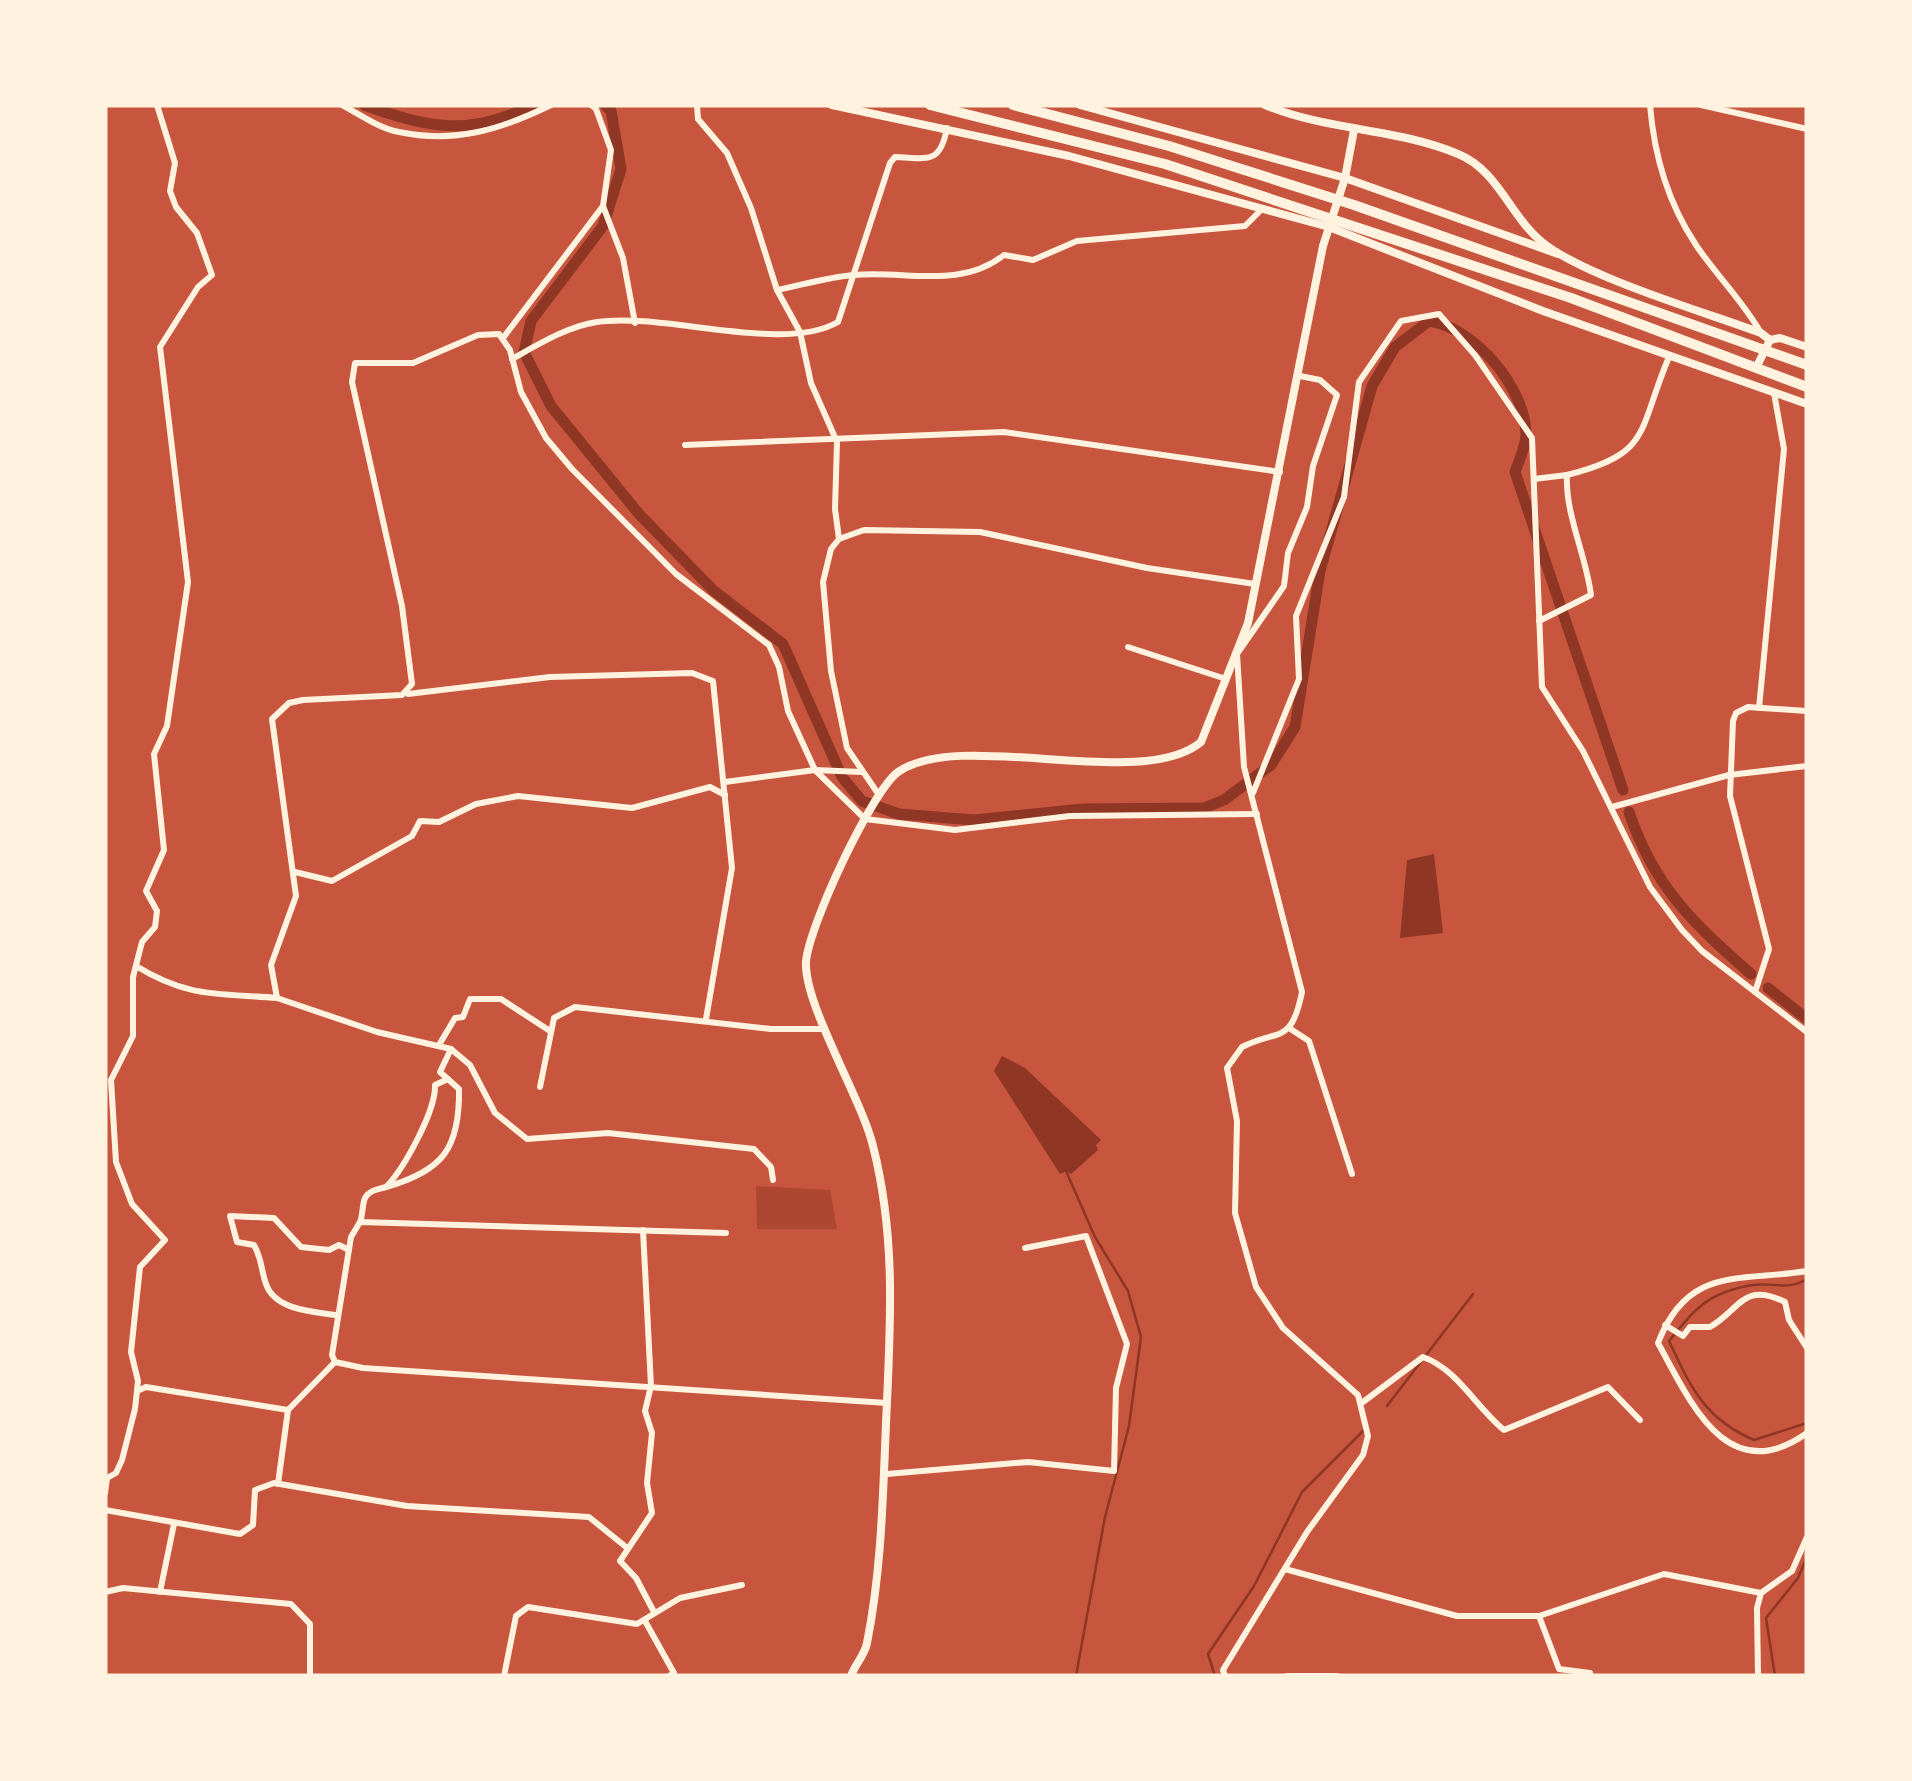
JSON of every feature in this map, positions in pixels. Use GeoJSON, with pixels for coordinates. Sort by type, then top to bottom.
{"type":"FeatureCollection","features":[{"type":"Feature","properties":{"kind":"highway"},"geometry":{"type":"LineString","coordinates":[[930,105],[1165,164],[1758,366],[1807,387]]}},
{"type":"Feature","properties":{"kind":"highway"},"geometry":{"type":"LineString","coordinates":[[1013,105],[1169,146],[1322,195],[1768,345],[1807,365]]}},
{"type":"Feature","properties":{"kind":"street"},"geometry":{"type":"LineString","coordinates":[[105,1493],[108,1478],[116,1473],[122,1460],[137,1391],[132,1352],[140,1267],[165,1240],[132,1204],[116,1162],[111,1080],[133,1036],[136,966],[142,942],[155,927],[157,911],[146,891],[164,850],[154,754],[167,726],[188,582],[160,348],[198,287],[212,274],[197,233],[176,207],[170,192],[175,163],[157,105]]}},
{"type":"Feature","properties":{"kind":"street"},"geometry":{"type":"LineString","coordinates":[[342,105],[397,132],[468,136],[502,129],[551,105]]}},
{"type":"Feature","properties":{"kind":"street"},"geometry":{"type":"LineString","coordinates":[[503,338],[603,206],[611,150],[590,105]]}},
{"type":"Feature","properties":{"kind":"street"},"geometry":{"type":"LineString","coordinates":[[697,105],[698,119],[726,153],[751,208],[777,290],[800,332],[811,383],[837,442],[834,510],[839,539]]}},
{"type":"Feature","properties":{"kind":"street"},"geometry":{"type":"LineString","coordinates":[[832,105],[948,127],[1329,227],[1669,357],[1807,404]]}},
{"type":"Feature","properties":{"kind":"street"},"geometry":{"type":"LineString","coordinates":[[1080,105],[1345,178],[1562,255],[1762,333]]}},
{"type":"Feature","properties":{"kind":"street"},"geometry":{"type":"LineString","coordinates":[[1265,105],[1457,153],[1487,174],[1524,224],[1562,255]]}},
{"type":"Feature","properties":{"kind":"street"},"geometry":{"type":"LineString","coordinates":[[1650,105],[1653,142],[1668,192],[1695,244],[1768,345]]}},
{"type":"Feature","properties":{"kind":"street"},"geometry":{"type":"LineString","coordinates":[[1701,105],[1807,129]]}},
{"type":"Feature","properties":{"kind":"street"},"geometry":{"type":"LineString","coordinates":[[512,359],[541,342],[596,322],[685,323],[758,333],[800,332],[838,322],[890,163],[895,157],[936,156],[943,150],[948,127]]}},
{"type":"Feature","properties":{"kind":"street"},"geometry":{"type":"LineString","coordinates":[[851,1676],[867,1648],[887,1474],[892,1269],[886,1204],[871,1138],[826,1029],[806,961],[813,930],[866,817],[897,773],[937,760],[1162,760],[1179,756],[1202,742],[1237,654],[1255,584],[1329,227],[1345,178],[1354,130]]}},
{"type":"Feature","properties":{"kind":"street"},"geometry":{"type":"LineString","coordinates":[[603,206],[623,258],[635,322]]}},
{"type":"Feature","properties":{"kind":"street"},"geometry":{"type":"LineString","coordinates":[[777,290],[855,274],[945,278],[990,266],[1004,255],[1033,260],[1077,241],[1245,226],[1262,209]]}},
{"type":"Feature","properties":{"kind":"street"},"geometry":{"type":"LineString","coordinates":[[1252,794],[1299,679],[1296,616],[1344,497],[1359,382],[1401,321],[1439,314],[1475,354],[1532,438],[1542,686],[1612,807],[1650,887],[1682,930],[1755,992],[1805,1028]]}},
{"type":"Feature","properties":{"kind":"street"},"geometry":{"type":"LineString","coordinates":[[402,695],[412,684],[407,636],[352,366],[366,360],[413,363],[489,332],[503,338],[521,392],[546,438],[572,469],[676,574],[768,645],[779,666],[788,711],[815,770],[866,817],[955,830],[1070,816],[1257,814]]}},
{"type":"Feature","properties":{"kind":"street"},"geometry":{"type":"LineString","coordinates":[[1758,366],[1768,345],[1780,338],[1807,347]]}},
{"type":"Feature","properties":{"kind":"street"},"geometry":{"type":"LineString","coordinates":[[1534,480],[1608,464],[1633,448],[1669,357]]}},
{"type":"Feature","properties":{"kind":"street"},"geometry":{"type":"LineString","coordinates":[[1225,1676],[1223,1670],[1284,1569],[1363,1455],[1368,1436],[1362,1402],[1268,1310],[1256,1287],[1235,1214],[1237,1121],[1226,1068],[1242,1046],[1276,1038],[1290,1028],[1302,992],[1244,767],[1237,654],[1284,586],[1288,553],[1307,507],[1313,466],[1337,395],[1320,380],[1300,376]]}},
{"type":"Feature","properties":{"kind":"street"},"geometry":{"type":"LineString","coordinates":[[1759,708],[1784,450],[1774,394]]}},
{"type":"Feature","properties":{"kind":"street"},"geometry":{"type":"LineString","coordinates":[[686,445],[837,442],[1004,432],[1280,472]]}},
{"type":"Feature","properties":{"kind":"street"},"geometry":{"type":"LineString","coordinates":[[1539,620],[1591,595],[1586,556],[1566,497],[1567,475]]}},
{"type":"Feature","properties":{"kind":"street"},"geometry":{"type":"LineString","coordinates":[[880,795],[847,748],[830,670],[823,582],[831,548],[839,539],[864,530],[980,532],[1147,568],[1255,584]]}},
{"type":"Feature","properties":{"kind":"street"},"geometry":{"type":"LineString","coordinates":[[1128,647],[1227,679]]}},
{"type":"Feature","properties":{"kind":"street"},"geometry":{"type":"LineString","coordinates":[[277,998],[270,965],[296,896],[272,719],[289,703],[402,695],[550,677],[706,676],[717,688],[732,868],[706,1019]]}},
{"type":"Feature","properties":{"kind":"street"},"geometry":{"type":"LineString","coordinates":[[1755,992],[1769,949],[1729,775],[1736,713],[1759,708],[1807,711]]}},
{"type":"Feature","properties":{"kind":"street"},"geometry":{"type":"LineString","coordinates":[[1612,807],[1729,775],[1807,766]]}},
{"type":"Feature","properties":{"kind":"street"},"geometry":{"type":"LineString","coordinates":[[726,782],[815,770],[863,772]]}},
{"type":"Feature","properties":{"kind":"street"},"geometry":{"type":"LineString","coordinates":[[294,872],[332,880],[412,836],[420,821],[439,822],[476,804],[508,797],[632,808],[710,787],[726,796]]}},
{"type":"Feature","properties":{"kind":"street"},"geometry":{"type":"LineString","coordinates":[[136,966],[170,987],[188,992],[277,998],[377,1032],[451,1049],[470,1065],[495,1113],[527,1138],[608,1133],[754,1149],[771,1167],[773,1180]]}},
{"type":"Feature","properties":{"kind":"street"},"geometry":{"type":"LineString","coordinates":[[439,1045],[455,1018],[463,1017],[470,999],[502,999],[550,1032]]}},
{"type":"Feature","properties":{"kind":"street"},"geometry":{"type":"LineString","coordinates":[[540,1087],[550,1032],[561,1010],[576,1007],[772,1029],[826,1029]]}},
{"type":"Feature","properties":{"kind":"street"},"geometry":{"type":"LineString","coordinates":[[1290,1028],[1309,1042],[1352,1174]]}},
{"type":"Feature","properties":{"kind":"street"},"geometry":{"type":"LineString","coordinates":[[335,1362],[332,1338],[336,1315],[348,1250],[365,1198],[429,1170],[448,1154],[459,1089],[440,1072],[451,1049]]}},
{"type":"Feature","properties":{"kind":"street"},"geometry":{"type":"LineString","coordinates":[[386,1187],[402,1170],[408,1150],[424,1128],[435,1098],[435,1085],[448,1080]]}},
{"type":"Feature","properties":{"kind":"street"},"geometry":{"type":"LineString","coordinates":[[336,1315],[294,1308],[277,1299],[266,1285],[265,1268],[254,1246],[237,1242],[230,1216],[274,1218],[301,1247],[329,1250],[338,1245],[348,1250]]}},
{"type":"Feature","properties":{"kind":"street"},"geometry":{"type":"LineString","coordinates":[[360,1222],[726,1233]]}},
{"type":"Feature","properties":{"kind":"street"},"geometry":{"type":"LineString","coordinates":[[643,1230],[651,1386],[645,1411],[652,1433],[647,1482],[652,1513],[626,1546],[620,1561],[636,1578],[654,1612]]}},
{"type":"Feature","properties":{"kind":"street"},"geometry":{"type":"LineString","coordinates":[[887,1474],[1028,1462],[1114,1471],[1116,1388],[1126,1344],[1086,1236],[1025,1248]]}},
{"type":"Feature","properties":{"kind":"street"},"geometry":{"type":"LineString","coordinates":[[1807,1270],[1731,1276],[1690,1292],[1665,1325],[1658,1343],[1699,1418],[1730,1444],[1759,1451],[1792,1443],[1807,1433]]}},
{"type":"Feature","properties":{"kind":"street"},"geometry":{"type":"LineString","coordinates":[[1665,1325],[1676,1334],[1690,1327],[1710,1327],[1742,1298],[1765,1293],[1785,1302],[1789,1320],[1807,1348]]}},
{"type":"Feature","properties":{"kind":"street"},"geometry":{"type":"LineString","coordinates":[[1362,1402],[1424,1358],[1445,1365],[1478,1408],[1504,1430],[1608,1388],[1640,1420]]}},
{"type":"Feature","properties":{"kind":"street"},"geometry":{"type":"LineString","coordinates":[[335,1362],[363,1368],[887,1404]]}},
{"type":"Feature","properties":{"kind":"street"},"geometry":{"type":"LineString","coordinates":[[278,1484],[288,1410],[335,1362]]}},
{"type":"Feature","properties":{"kind":"street"},"geometry":{"type":"LineString","coordinates":[[137,1391],[163,1390],[288,1410]]}},
{"type":"Feature","properties":{"kind":"street"},"geometry":{"type":"LineString","coordinates":[[105,1510],[240,1534],[253,1525],[255,1490],[261,1485],[278,1484],[408,1506],[588,1518],[626,1546]]}},
{"type":"Feature","properties":{"kind":"street"},"geometry":{"type":"LineString","coordinates":[[160,1592],[174,1524]]}},
{"type":"Feature","properties":{"kind":"street"},"geometry":{"type":"LineString","coordinates":[[1758,1676],[1757,1608],[1761,1593],[1792,1572],[1807,1537]]}},
{"type":"Feature","properties":{"kind":"street"},"geometry":{"type":"LineString","coordinates":[[1284,1569],[1457,1616],[1539,1616],[1664,1574],[1761,1593]]}},
{"type":"Feature","properties":{"kind":"street"},"geometry":{"type":"LineString","coordinates":[[504,1676],[516,1616],[528,1607],[626,1625],[646,1621],[680,1598],[742,1585]]}},
{"type":"Feature","properties":{"kind":"street"},"geometry":{"type":"LineString","coordinates":[[105,1592],[160,1592],[291,1604],[310,1624],[310,1676]]}},
{"type":"Feature","properties":{"kind":"street"},"geometry":{"type":"LineString","coordinates":[[1539,1616],[1558,1669],[1590,1673]]}},
{"type":"Feature","properties":{"kind":"street"},"geometry":{"type":"LineString","coordinates":[[646,1621],[666,1652],[674,1673],[670,1676]]}},
{"type":"Feature","properties":{"kind":"street"},"geometry":{"type":"LineString","coordinates":[[1287,1676],[1338,1676]]}},
{"type":"Feature","properties":{"kind":"shaded area"},"geometry":{"type":"Polygon","coordinates":[[[1434,854],[1443,933],[1400,938],[1407,860],[1434,854]]]}},
{"type":"Feature","properties":{"kind":"shaded area"},"geometry":{"type":"Polygon","coordinates":[[[1002,1056],[1025,1068],[1101,1140],[1096,1145],[1098,1150],[1071,1174],[1060,1174],[994,1071],[1002,1056]]]}},
{"type":"Feature","properties":{"kind":"shaded area"},"geometry":{"type":"Polygon","coordinates":[[[756,1186],[830,1190],[837,1229],[757,1229],[756,1186]]]}},
{"type":"Feature","properties":{"kind":"waterway"},"geometry":{"type":"LineString","coordinates":[[364,105],[449,126],[489,122],[533,105]]}},
{"type":"Feature","properties":{"kind":"waterway"},"geometry":{"type":"LineString","coordinates":[[605,105],[611,111],[621,169],[603,226],[531,321],[524,352],[551,406],[639,514],[713,590],[783,644],[842,777],[862,801],[899,814],[974,820],[1083,809],[1204,808],[1224,800],[1271,765],[1295,727],[1320,571],[1372,386],[1395,347],[1429,321],[1446,326],[1480,347],[1507,379],[1517,398],[1526,434],[1515,472],[1623,790]]}},
{"type":"Feature","properties":{"kind":"waterway"},"geometry":{"type":"LineString","coordinates":[[1629,812],[1663,883],[1711,938],[1751,974]]}},
{"type":"Feature","properties":{"kind":"waterway"},"geometry":{"type":"LineString","coordinates":[[1768,988],[1807,1019]]}},
{"type":"Feature","properties":{"kind":"waterway"},"geometry":{"type":"LineString","coordinates":[[1066,1171],[1095,1237],[1128,1291],[1141,1337],[1129,1426],[1105,1517],[1076,1676]]}},
{"type":"Feature","properties":{"kind":"waterway"},"geometry":{"type":"LineString","coordinates":[[1807,1279],[1793,1285],[1753,1285],[1725,1292],[1695,1311],[1669,1341],[1701,1400],[1737,1432],[1754,1440],[1807,1423]]}},
{"type":"Feature","properties":{"kind":"waterway"},"geometry":{"type":"LineString","coordinates":[[1387,1406],[1473,1294]]}},
{"type":"Feature","properties":{"kind":"waterway"},"geometry":{"type":"LineString","coordinates":[[1215,1676],[1208,1654],[1254,1586],[1302,1492],[1364,1430]]}},
{"type":"Feature","properties":{"kind":"waterway"},"geometry":{"type":"LineString","coordinates":[[1775,1676],[1766,1618],[1798,1578],[1807,1557]]}}]}
